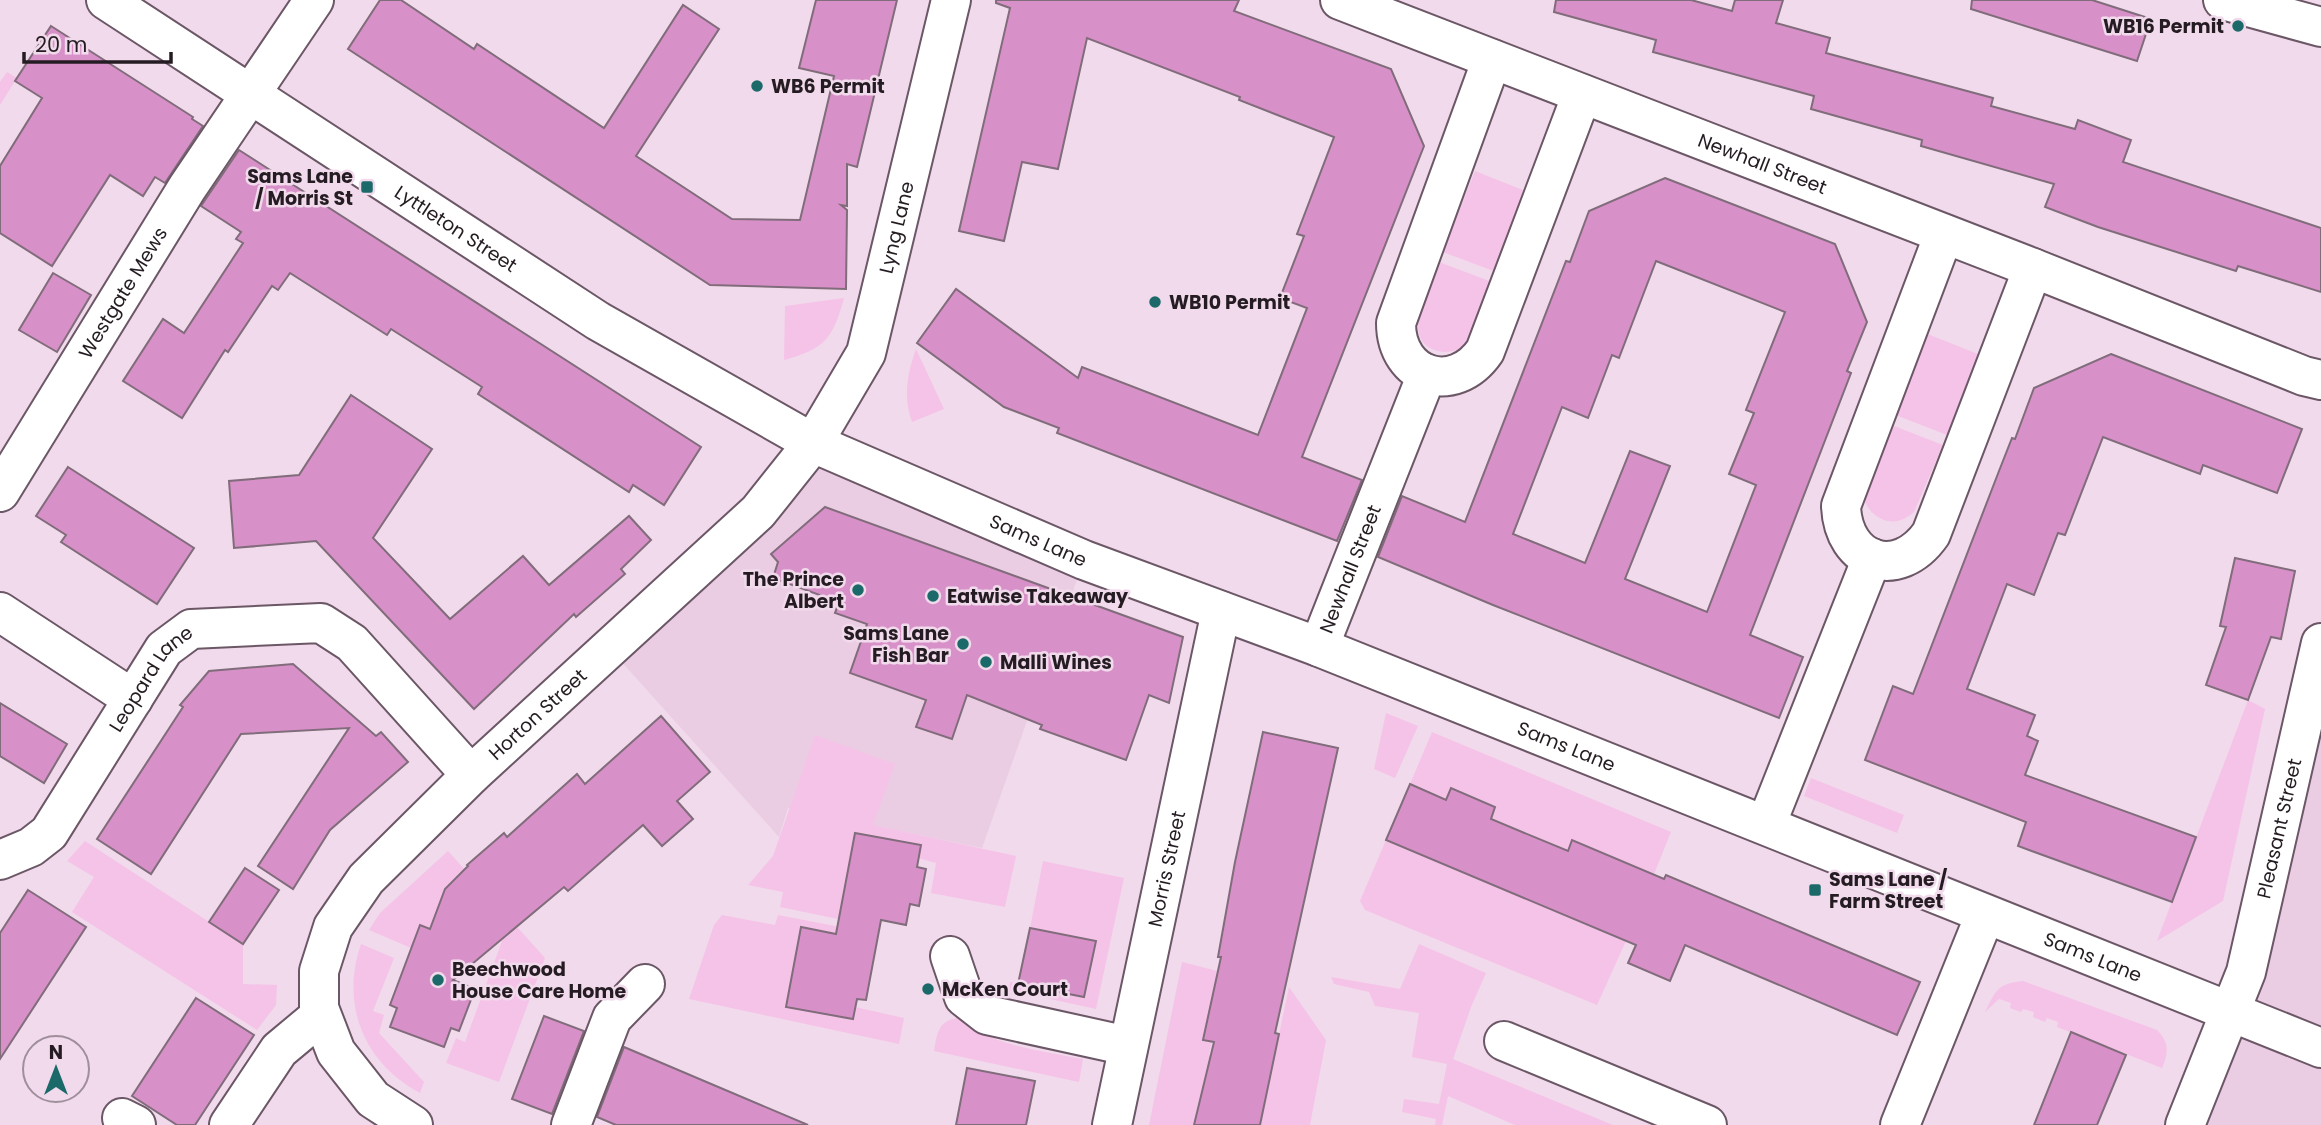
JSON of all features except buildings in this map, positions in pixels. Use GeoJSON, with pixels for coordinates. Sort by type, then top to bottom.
{"type":"FeatureCollection","features":[{"type":"Feature","properties":{"kind":"street","name":"Lyttleton Street"},"geometry":{"type":"LineString","coordinates":[[106,0],[598,321],[813,443]]}},
{"type":"Feature","properties":{"kind":"street","name":"Westgate Mews"},"geometry":{"type":"LineString","coordinates":[[0,492],[187,188],[314,0]]}},
{"type":"Feature","properties":{"kind":"street","name":"Lyng Lane"},"geometry":{"type":"LineString","coordinates":[[813,443],[866,353],[951,0]]}},
{"type":"Feature","properties":{"kind":"street","name":"Newhall Street"},"geometry":{"type":"LineString","coordinates":[[1340,0],[2033,268],[2304,376],[2321,380]]}},
{"type":"Feature","properties":{"kind":"street"},"geometry":{"type":"LineString","coordinates":[[2222,0],[2321,27]]}},
{"type":"Feature","properties":{"kind":"street"},"geometry":{"type":"LineString","coordinates":[[1492,59],[1396,323],[1396,338],[1401,352],[1410,364],[1427,374],[1452,377],[1477,363],[1485,351],[1582,94]]}},
{"type":"Feature","properties":{"kind":"street"},"geometry":{"type":"LineString","coordinates":[[1944,234],[1841,506],[1846,536],[1863,554],[1872,558],[1883,561],[1898,560],[1912,555],[1923,546],[1931,534],[2033,268]]}},
{"type":"Feature","properties":{"kind":"street","name":"Newhall Street"},"geometry":{"type":"LineString","coordinates":[[1319,647],[1427,374]]}},
{"type":"Feature","properties":{"kind":"street","name":"Sams Lane"},"geometry":{"type":"LineString","coordinates":[[813,443],[1084,560],[1319,647],[2321,1048]]}},
{"type":"Feature","properties":{"kind":"street","name":"Horton Street"},"geometry":{"type":"LineString","coordinates":[[414,1125],[373,1099],[336,1052],[319,1008],[319,971],[333,927],[366,880],[471,775],[758,512],[813,443]]}},
{"type":"Feature","properties":{"kind":"street"},"geometry":{"type":"LineString","coordinates":[[1766,825],[1872,558]]}},
{"type":"Feature","properties":{"kind":"street","name":"Morris Street"},"geometry":{"type":"LineString","coordinates":[[1112,1125],[1221,611]]}},
{"type":"Feature","properties":{"kind":"street"},"geometry":{"type":"LineString","coordinates":[[0,612],[133,699]]}},
{"type":"Feature","properties":{"kind":"street","name":"Leopard Lane"},"geometry":{"type":"LineString","coordinates":[[0,860],[31,847],[49,834],[164,649],[191,629],[321,623],[352,643],[471,775]]}},
{"type":"Feature","properties":{"kind":"street","name":"Pleasant Street"},"geometry":{"type":"LineString","coordinates":[[2185,1125],[2246,972],[2321,643]]}},
{"type":"Feature","properties":{"kind":"street"},"geometry":{"type":"LineString","coordinates":[[1900,1125],[1985,915]]}},
{"type":"Feature","properties":{"kind":"street"},"geometry":{"type":"LineString","coordinates":[[950,956],[964,997],[988,1015],[1128,1046]]}},
{"type":"Feature","properties":{"kind":"street"},"geometry":{"type":"LineString","coordinates":[[570,1125],[612,1018],[645,984]]}},
{"type":"Feature","properties":{"kind":"street"},"geometry":{"type":"LineString","coordinates":[[229,1125],[279,1050],[321,1015]]}},
{"type":"Feature","properties":{"kind":"street"},"geometry":{"type":"LineString","coordinates":[[1504,1041],[1707,1125]]}},
{"type":"Feature","properties":{"kind":"shaded area"},"geometry":{"type":"Polygon","coordinates":[[[7,72],[17,78],[0,105],[0,82],[7,72]]]}},
{"type":"Feature","properties":{"kind":"shaded area"},"geometry":{"type":"Polygon","coordinates":[[[1475,171],[1528,192],[1496,272],[1443,252],[1475,171]]]}},
{"type":"Feature","properties":{"kind":"shaded area"},"geometry":{"type":"Polygon","coordinates":[[[1439,262],[1492,282],[1472,336],[1461,347],[1450,352],[1438,351],[1426,345],[1420,336],[1418,325],[1424,298],[1439,262]]]}},
{"type":"Feature","properties":{"kind":"shaded area"},"geometry":{"type":"Polygon","coordinates":[[[844,298],[836,323],[825,340],[809,351],[784,360],[785,306],[844,298]]]}},
{"type":"Feature","properties":{"kind":"shaded area"},"geometry":{"type":"Polygon","coordinates":[[[1925,333],[1978,354],[1947,435],[1893,414],[1925,333]]]}},
{"type":"Feature","properties":{"kind":"shaded area"},"geometry":{"type":"Polygon","coordinates":[[[916,349],[944,409],[912,422],[907,385],[916,349]]]}},
{"type":"Feature","properties":{"kind":"shaded area"},"geometry":{"type":"Polygon","coordinates":[[[1889,424],[1943,445],[1914,512],[1897,521],[1876,516],[1864,496],[1868,476],[1889,424]]]}},
{"type":"Feature","properties":{"kind":"shaded area"},"geometry":{"type":"Polygon","coordinates":[[[813,443],[1084,560],[982,848],[788,808],[779,837],[610,649],[813,443]]]}},
{"type":"Feature","properties":{"kind":"shaded area"},"geometry":{"type":"Polygon","coordinates":[[[2321,643],[2321,1125],[2185,1125],[2321,643]]]}},
{"type":"Feature","properties":{"kind":"shaded area"},"geometry":{"type":"Polygon","coordinates":[[[2248,700],[2265,709],[2223,901],[2157,941],[2248,700]]]}},
{"type":"Feature","properties":{"kind":"shaded area"},"geometry":{"type":"Polygon","coordinates":[[[1386,713],[1418,726],[1395,778],[1374,769],[1386,713]]]}},
{"type":"Feature","properties":{"kind":"shaded area"},"geometry":{"type":"Polygon","coordinates":[[[1432,732],[1671,832],[1650,884],[1572,841],[1568,851],[1491,819],[1451,788],[1446,800],[1410,784],[1432,732]]]}},
{"type":"Feature","properties":{"kind":"shaded area"},"geometry":{"type":"Polygon","coordinates":[[[815,735],[895,764],[873,825],[1016,856],[1005,907],[931,893],[936,863],[918,858],[920,845],[855,833],[840,912],[857,923],[780,907],[783,892],[748,885],[773,856],[815,735]]]}},
{"type":"Feature","properties":{"kind":"shaded area"},"geometry":{"type":"Polygon","coordinates":[[[1811,778],[1904,815],[1897,833],[1804,796],[1811,778]]]}},
{"type":"Feature","properties":{"kind":"shaded area"},"geometry":{"type":"Polygon","coordinates":[[[1386,840],[1626,941],[1597,1005],[1365,910],[1360,901],[1386,840]]]}},
{"type":"Feature","properties":{"kind":"shaded area"},"geometry":{"type":"Polygon","coordinates":[[[85,841],[243,944],[243,984],[277,985],[276,1005],[257,1030],[72,912],[94,877],[67,861],[85,841]]]}},
{"type":"Feature","properties":{"kind":"shaded area"},"geometry":{"type":"Polygon","coordinates":[[[448,851],[465,870],[445,889],[430,929],[420,925],[411,948],[369,930],[380,913],[448,851]]]}},
{"type":"Feature","properties":{"kind":"shaded area"},"geometry":{"type":"Polygon","coordinates":[[[1043,861],[1124,878],[1096,1009],[1009,990],[1010,982],[1084,997],[1096,941],[1030,928],[1043,861]]]}},
{"type":"Feature","properties":{"kind":"shaded area"},"geometry":{"type":"Polygon","coordinates":[[[722,915],[775,925],[778,915],[856,930],[855,937],[801,927],[787,1007],[852,1019],[855,1007],[904,1018],[899,1044],[689,999],[714,925],[722,915]]]}},
{"type":"Feature","properties":{"kind":"shaded area"},"geometry":{"type":"Polygon","coordinates":[[[510,919],[545,958],[499,1082],[446,1063],[456,1038],[465,1042],[510,919]]]}},
{"type":"Feature","properties":{"kind":"shaded area"},"geometry":{"type":"Polygon","coordinates":[[[361,944],[394,958],[373,1011],[384,1015],[379,1033],[424,1082],[420,1093],[384,1066],[371,1049],[362,1030],[353,989],[361,944]]]}},
{"type":"Feature","properties":{"kind":"shaded area"},"geometry":{"type":"Polygon","coordinates":[[[1419,944],[1486,973],[1453,1059],[1613,1125],[1515,1125],[1448,1096],[1442,1125],[1435,1125],[1436,1119],[1402,1112],[1404,1099],[1439,1104],[1447,1064],[1412,1057],[1419,1013],[1375,1006],[1369,992],[1334,984],[1331,977],[1400,989],[1419,944]]]}},
{"type":"Feature","properties":{"kind":"shaded area"},"geometry":{"type":"Polygon","coordinates":[[[1182,962],[1237,976],[1209,1013],[1203,1039],[1212,1041],[1209,1055],[1230,1059],[1222,1099],[1200,1095],[1194,1125],[1149,1125],[1182,962]]]}},
{"type":"Feature","properties":{"kind":"shaded area"},"geometry":{"type":"Polygon","coordinates":[[[2023,981],[2157,1030],[2167,1048],[2162,1068],[2057,1027],[2058,1022],[2047,1018],[2045,1022],[2033,1017],[2034,1012],[2023,1009],[2021,1012],[2010,1008],[2011,1003],[1999,999],[1985,1012],[1998,989],[2023,981]]]}},
{"type":"Feature","properties":{"kind":"shaded area"},"geometry":{"type":"Polygon","coordinates":[[[1289,987],[1326,1040],[1310,1125],[1260,1125],[1289,987]]]}},
{"type":"Feature","properties":{"kind":"shaded area"},"geometry":{"type":"Polygon","coordinates":[[[957,1018],[990,1037],[1083,1059],[1079,1082],[934,1051],[942,1025],[957,1018]]]}},
{"type":"Feature","properties":{"kind":"place","name":"WB16 Permit"},"geometry":{"type":"Point","coordinates":[2238,26]}},
{"type":"Feature","properties":{"kind":"place","name":"WB6 Permit"},"geometry":{"type":"Point","coordinates":[757,86]}},
{"type":"Feature","properties":{"kind":"place","name":"Sams Lane / Morris St"},"geometry":{"type":"Point","coordinates":[367,187]}},
{"type":"Feature","properties":{"kind":"place","name":"WB10 Permit"},"geometry":{"type":"Point","coordinates":[1155,302]}},
{"type":"Feature","properties":{"kind":"place","name":"The Prince Albert"},"geometry":{"type":"Point","coordinates":[858,590]}},
{"type":"Feature","properties":{"kind":"place","name":"Eatwise Takeaway"},"geometry":{"type":"Point","coordinates":[933,596]}},
{"type":"Feature","properties":{"kind":"place","name":"Sams Lane Fish Bar"},"geometry":{"type":"Point","coordinates":[963,644]}},
{"type":"Feature","properties":{"kind":"place","name":"Malli Wines"},"geometry":{"type":"Point","coordinates":[986,662]}},
{"type":"Feature","properties":{"kind":"place","name":"Sams Lane / Farm Street"},"geometry":{"type":"Point","coordinates":[1815,890]}},
{"type":"Feature","properties":{"kind":"place","name":"Beechwood House Care Home"},"geometry":{"type":"Point","coordinates":[438,980]}},
{"type":"Feature","properties":{"kind":"place","name":"McKen Court"},"geometry":{"type":"Point","coordinates":[928,989]}}]}
